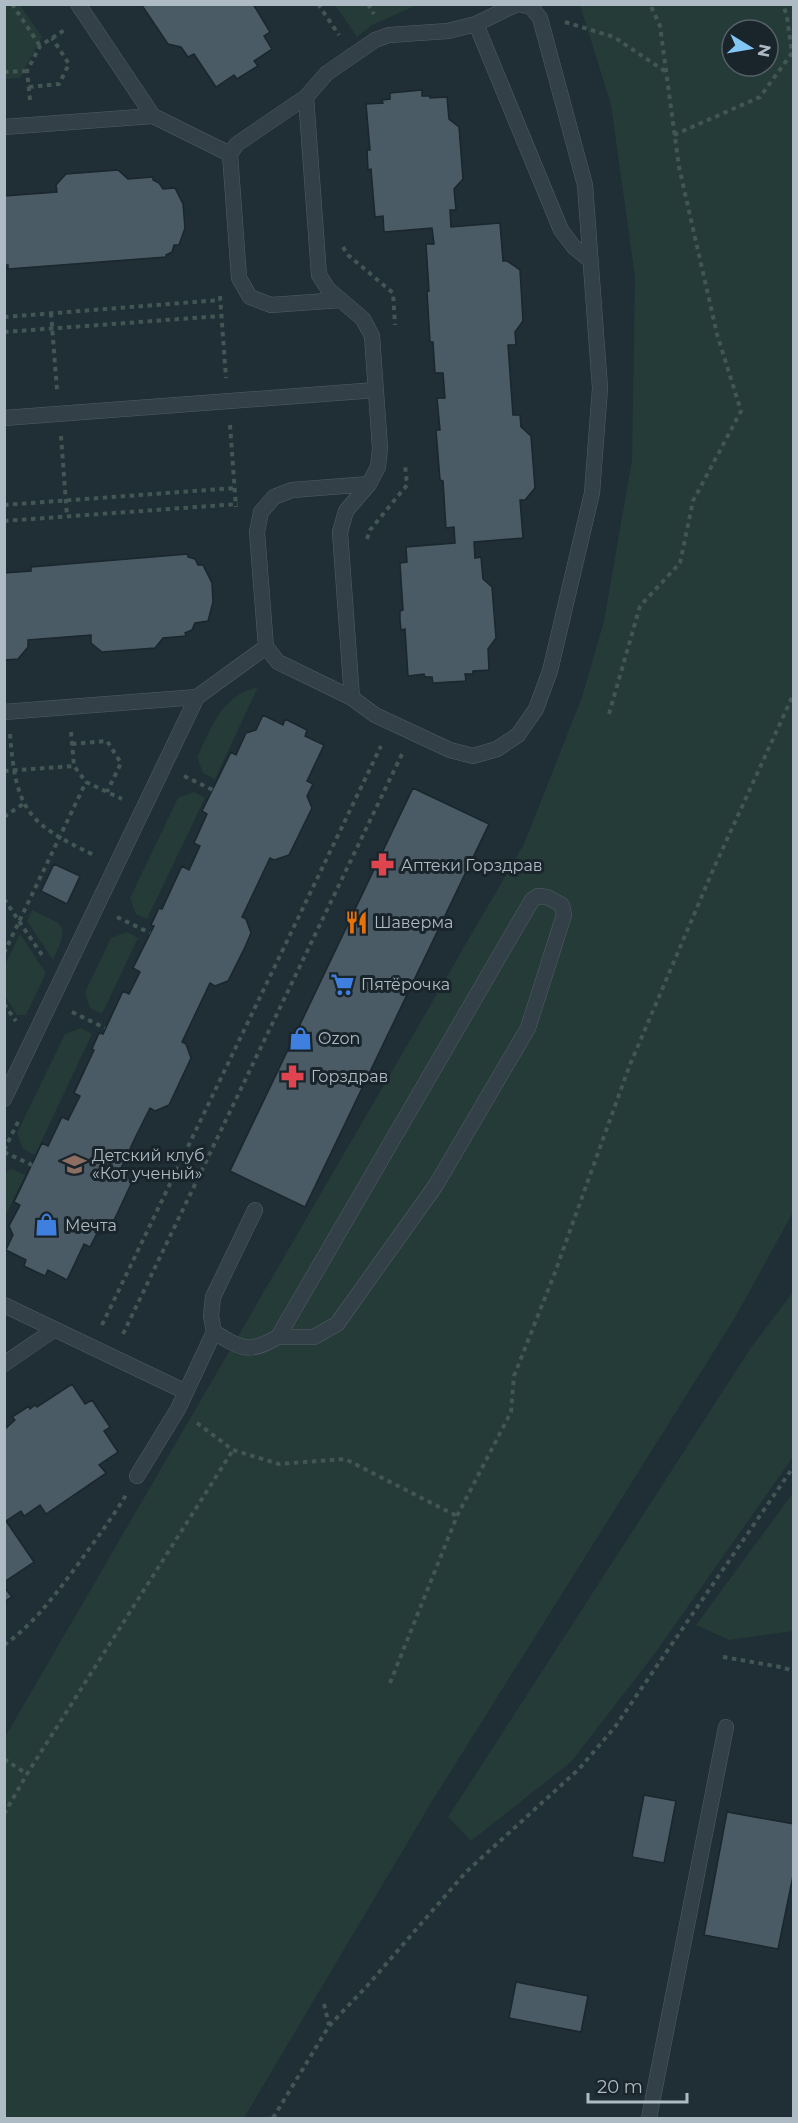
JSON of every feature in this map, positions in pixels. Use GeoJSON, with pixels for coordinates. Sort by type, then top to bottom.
{"type":"FeatureCollection","features":[{"type":"Feature","properties":{"kind":"lane"},"geometry":{"type":"LineString","coordinates":[[341,300],[271,305],[250,297],[239,278],[230,154],[237,144],[306,97],[327,73],[375,40],[389,35],[448,31],[476,24],[518,4],[531,7],[540,18],[585,185],[600,388],[592,493],[550,671],[536,709],[518,735],[497,749],[473,756],[450,750],[375,716],[352,698],[278,662],[266,647],[257,532],[261,512],[274,497],[292,490],[369,484]]}},
{"type":"Feature","properties":{"kind":"lane"},"geometry":{"type":"LineString","coordinates":[[82,10],[153,116],[230,154]]}},
{"type":"Feature","properties":{"kind":"lane"},"geometry":{"type":"LineString","coordinates":[[476,24],[561,230],[574,247],[590,260]]}},
{"type":"Feature","properties":{"kind":"lane"},"geometry":{"type":"LineString","coordinates":[[306,97],[320,274],[328,289],[363,319],[372,336],[380,448],[378,467],[369,484],[346,511],[340,532],[352,698]]}},
{"type":"Feature","properties":{"kind":"lane"},"geometry":{"type":"LineString","coordinates":[[4,127],[153,116]]}},
{"type":"Feature","properties":{"kind":"lane"},"geometry":{"type":"LineString","coordinates":[[4,418],[376,390]]}},
{"type":"Feature","properties":{"kind":"lane"},"geometry":{"type":"LineString","coordinates":[[6,1093],[197,697],[266,647]]}},
{"type":"Feature","properties":{"kind":"lane"},"geometry":{"type":"LineString","coordinates":[[6,712],[197,697]]}},
{"type":"Feature","properties":{"kind":"lane"},"geometry":{"type":"LineString","coordinates":[[214,1332],[240,1348],[260,1347],[278,1337],[314,1337],[337,1324],[436,1185],[528,1028],[564,915],[562,905],[547,897],[538,896],[532,900],[278,1337]]}},
{"type":"Feature","properties":{"kind":"lane"},"geometry":{"type":"LineString","coordinates":[[137,1476],[178,1409],[214,1332],[211,1316],[213,1297],[255,1210]]}},
{"type":"Feature","properties":{"kind":"lane"},"geometry":{"type":"LineString","coordinates":[[4,1305],[186,1392]]}},
{"type":"Feature","properties":{"kind":"lane"},"geometry":{"type":"LineString","coordinates":[[4,1364],[55,1329]]}},
{"type":"Feature","properties":{"kind":"lane"},"geometry":{"type":"LineString","coordinates":[[649,2118],[726,1727]]}},
{"type":"Feature","properties":{"kind":"path"},"geometry":{"type":"LineString","coordinates":[[12,4],[40,46]]}},
{"type":"Feature","properties":{"kind":"path"},"geometry":{"type":"LineString","coordinates":[[318,4],[352,55]]}},
{"type":"Feature","properties":{"kind":"path"},"geometry":{"type":"LineString","coordinates":[[609,714],[640,606],[681,563],[693,501],[741,411],[717,334],[679,168],[660,26],[650,4]]}},
{"type":"Feature","properties":{"kind":"path"},"geometry":{"type":"LineString","coordinates":[[783,4],[794,60]]}},
{"type":"Feature","properties":{"kind":"path"},"geometry":{"type":"LineString","coordinates":[[32,125],[27,70],[40,46],[82,10]]}},
{"type":"Feature","properties":{"kind":"path"},"geometry":{"type":"LineString","coordinates":[[540,18],[574,23],[615,37],[666,72]]}},
{"type":"Feature","properties":{"kind":"path"},"geometry":{"type":"LineString","coordinates":[[29,87],[59,84],[69,64],[52,38]]}},
{"type":"Feature","properties":{"kind":"path"},"geometry":{"type":"LineString","coordinates":[[674,135],[760,97],[792,53]]}},
{"type":"Feature","properties":{"kind":"path"},"geometry":{"type":"LineString","coordinates":[[4,72],[27,70]]}},
{"type":"Feature","properties":{"kind":"path"},"geometry":{"type":"LineString","coordinates":[[4,316],[250,297]]}},
{"type":"Feature","properties":{"kind":"path"},"geometry":{"type":"LineString","coordinates":[[4,332],[221,316]]}},
{"type":"Feature","properties":{"kind":"path"},"geometry":{"type":"LineString","coordinates":[[4,506],[235,488]]}},
{"type":"Feature","properties":{"kind":"path"},"geometry":{"type":"LineString","coordinates":[[4,521],[236,503],[261,512]]}},
{"type":"Feature","properties":{"kind":"path"},"geometry":{"type":"LineString","coordinates":[[390,1683],[457,1516],[511,1412],[514,1376],[554,1275],[629,1067],[713,870],[794,693]]}},
{"type":"Feature","properties":{"kind":"path"},"geometry":{"type":"LineString","coordinates":[[69,707],[74,766],[86,782],[143,809]]}},
{"type":"Feature","properties":{"kind":"path"},"geometry":{"type":"LineString","coordinates":[[6,712],[13,771],[23,804],[40,824],[59,839],[116,866]]}},
{"type":"Feature","properties":{"kind":"path"},"geometry":{"type":"LineString","coordinates":[[92,1347],[392,723]]}},
{"type":"Feature","properties":{"kind":"path"},"geometry":{"type":"LineString","coordinates":[[112,1356],[412,733]]}},
{"type":"Feature","properties":{"kind":"path"},"geometry":{"type":"LineString","coordinates":[[72,744],[106,741],[121,763],[107,792]]}},
{"type":"Feature","properties":{"kind":"path"},"geometry":{"type":"LineString","coordinates":[[4,771],[74,766]]}},
{"type":"Feature","properties":{"kind":"path"},"geometry":{"type":"LineString","coordinates":[[184,776],[213,790]]}},
{"type":"Feature","properties":{"kind":"path"},"geometry":{"type":"LineString","coordinates":[[4,953],[86,782]]}},
{"type":"Feature","properties":{"kind":"path"},"geometry":{"type":"LineString","coordinates":[[4,817],[23,804]]}},
{"type":"Feature","properties":{"kind":"path"},"geometry":{"type":"LineString","coordinates":[[4,842],[4,852]]}},
{"type":"Feature","properties":{"kind":"path"},"geometry":{"type":"LineString","coordinates":[[4,899],[60,982]]}},
{"type":"Feature","properties":{"kind":"path"},"geometry":{"type":"LineString","coordinates":[[116,917],[150,933]]}},
{"type":"Feature","properties":{"kind":"path"},"geometry":{"type":"LineString","coordinates":[[71,1011],[105,1028]]}},
{"type":"Feature","properties":{"kind":"path"},"geometry":{"type":"LineString","coordinates":[[4,1152],[32,1165]]}},
{"type":"Feature","properties":{"kind":"path"},"geometry":{"type":"LineString","coordinates":[[178,1409],[233,1450],[279,1464],[345,1458],[457,1516]]}},
{"type":"Feature","properties":{"kind":"path"},"geometry":{"type":"LineString","coordinates":[[4,1814],[27,1774],[233,1450]]}},
{"type":"Feature","properties":{"kind":"path"},"geometry":{"type":"LineString","coordinates":[[273,2118],[329,2026],[368,1986],[466,1872],[579,1769],[615,1727],[794,1466]]}},
{"type":"Feature","properties":{"kind":"path"},"geometry":{"type":"LineString","coordinates":[[4,1645],[21,1633],[43,1611],[111,1519],[137,1476]]}},
{"type":"Feature","properties":{"kind":"path"},"geometry":{"type":"LineString","coordinates":[[723,1657],[794,1671]]}},
{"type":"Feature","properties":{"kind":"path"},"geometry":{"type":"LineString","coordinates":[[4,1759],[27,1774]]}},
{"type":"Feature","properties":{"kind":"path"},"geometry":{"type":"LineString","coordinates":[[324,2004],[329,2026]]}},
{"type":"Feature","properties":{"kind":"green space"},"geometry":{"type":"Polygon","coordinates":[[[5,4],[20,5],[42,37],[20,78],[5,79],[5,4]]]}},
{"type":"Feature","properties":{"kind":"green space"},"geometry":{"type":"Polygon","coordinates":[[[335,5],[417,5],[372,25],[357,37],[335,5]]]}},
{"type":"Feature","properties":{"kind":"green space"},"geometry":{"type":"Polygon","coordinates":[[[580,5],[793,5],[793,1212],[736,1316],[431,1803],[244,2118],[5,2118],[5,1737],[524,844],[582,697],[604,621],[632,460],[635,277],[611,105],[580,5]]]}},
{"type":"Feature","properties":{"kind":"green space"},"geometry":{"type":"Polygon","coordinates":[[[258,687],[215,779],[203,773],[197,757],[220,713],[235,697],[258,687]]]}},
{"type":"Feature","properties":{"kind":"green space"},"geometry":{"type":"Polygon","coordinates":[[[194,792],[205,798],[147,919],[136,914],[130,898],[178,798],[194,792]]]}},
{"type":"Feature","properties":{"kind":"green space"},"geometry":{"type":"Polygon","coordinates":[[[32,910],[52,919],[61,927],[62,939],[53,960],[27,921],[32,910]]]}},
{"type":"Feature","properties":{"kind":"green space"},"geometry":{"type":"Polygon","coordinates":[[[127,932],[138,938],[102,1014],[90,1008],[85,992],[111,938],[127,932]]]}},
{"type":"Feature","properties":{"kind":"green space"},"geometry":{"type":"Polygon","coordinates":[[[20,934],[46,973],[26,1015],[17,1015],[5,996],[4,967],[20,934]]]}},
{"type":"Feature","properties":{"kind":"green space"},"geometry":{"type":"Polygon","coordinates":[[[81,1028],[92,1034],[35,1155],[23,1149],[17,1133],[65,1034],[81,1028]]]}},
{"type":"Feature","properties":{"kind":"green space"},"geometry":{"type":"Polygon","coordinates":[[[13,1169],[25,1175],[5,1217],[5,1172],[13,1169]]]}},
{"type":"Feature","properties":{"kind":"green space"},"geometry":{"type":"Polygon","coordinates":[[[793,1292],[793,1457],[653,1656],[571,1762],[471,1841],[448,1817],[750,1349],[793,1292]]]}},
{"type":"Feature","properties":{"kind":"green space"},"geometry":{"type":"Polygon","coordinates":[[[793,1493],[793,1631],[729,1640],[696,1625],[793,1493]]]}},
{"type":"Feature","properties":{"kind":"building"},"geometry":{"type":"Polygon","coordinates":[[[141,4],[253,4],[270,32],[264,36],[272,49],[254,61],[258,66],[237,79],[234,75],[216,87],[194,54],[188,57],[181,47],[168,44],[141,4]]]}},
{"type":"Feature","properties":{"kind":"building"},"geometry":{"type":"Polygon","coordinates":[[[422,90],[422,96],[447,97],[449,119],[459,127],[463,179],[454,189],[456,210],[450,210],[451,227],[500,223],[503,261],[507,261],[520,270],[523,321],[515,332],[516,345],[508,345],[513,415],[520,415],[521,427],[531,436],[535,488],[525,500],[520,500],[523,538],[474,542],[475,558],[481,557],[483,579],[492,587],[496,638],[488,649],[489,670],[465,674],[466,681],[433,683],[432,677],[425,677],[424,674],[408,676],[405,629],[401,630],[400,620],[400,611],[403,610],[400,563],[407,562],[406,547],[455,543],[454,527],[446,528],[436,430],[440,430],[437,398],[445,398],[443,373],[435,373],[433,342],[430,342],[426,244],[434,244],[432,228],[384,232],[383,216],[375,217],[371,169],[368,170],[367,150],[370,150],[366,104],[383,103],[382,100],[390,99],[390,93],[422,90]]]}},
{"type":"Feature","properties":{"kind":"building"},"geometry":{"type":"Polygon","coordinates":[[[118,170],[128,179],[153,177],[153,180],[163,189],[175,188],[183,204],[185,228],[179,245],[174,245],[172,252],[166,257],[8,269],[8,265],[4,265],[4,196],[57,192],[56,185],[66,174],[118,170]]]}},
{"type":"Feature","properties":{"kind":"building"},"geometry":{"type":"Polygon","coordinates":[[[188,554],[188,557],[195,559],[198,565],[203,565],[212,583],[213,602],[208,621],[195,623],[192,630],[185,633],[186,636],[163,638],[155,648],[102,652],[91,643],[91,635],[28,640],[28,647],[18,659],[4,660],[4,573],[31,571],[31,567],[188,554]]]}},
{"type":"Feature","properties":{"kind":"building"},"geometry":{"type":"Polygon","coordinates":[[[263,715],[283,725],[285,719],[307,730],[305,736],[324,745],[307,781],[313,784],[307,796],[312,808],[289,855],[274,860],[270,858],[242,917],[246,919],[251,933],[245,947],[228,981],[215,986],[210,983],[182,1042],[186,1044],[191,1058],[169,1105],[155,1111],[150,1108],[136,1136],[121,1168],[126,1170],[131,1184],[109,1231],[96,1235],[90,1247],[84,1244],[67,1280],[48,1270],[45,1276],[24,1266],[26,1260],[6,1250],[13,1235],[9,1226],[20,1205],[14,1202],[42,1143],[48,1146],[62,1117],[68,1120],[80,1096],[74,1093],[94,1050],[92,1049],[99,1033],[103,1034],[123,991],[129,994],[140,972],[133,968],[154,926],[151,925],[159,908],[162,909],[182,866],[189,870],[200,846],[194,843],[207,814],[202,811],[231,752],[236,755],[246,733],[256,730],[263,715]]]}},
{"type":"Feature","properties":{"kind":"building"},"geometry":{"type":"Polygon","coordinates":[[[413,788],[489,824],[305,1207],[230,1171],[413,788]]]}},
{"type":"Feature","properties":{"kind":"building"},"geometry":{"type":"Polygon","coordinates":[[[54,864],[80,876],[67,904],[41,891],[54,864]]]}},
{"type":"Feature","properties":{"kind":"building"},"geometry":{"type":"Polygon","coordinates":[[[72,1384],[85,1404],[92,1400],[110,1427],[104,1431],[118,1452],[99,1465],[106,1473],[46,1514],[40,1505],[24,1516],[21,1511],[6,1521],[34,1562],[4,1582],[4,1430],[15,1420],[12,1417],[29,1406],[30,1409],[35,1405],[37,1407],[72,1384]]]}},
{"type":"Feature","properties":{"kind":"building"},"geometry":{"type":"Polygon","coordinates":[[[4,1587],[12,1597],[4,1602],[4,1587]]]}},
{"type":"Feature","properties":{"kind":"building"},"geometry":{"type":"Polygon","coordinates":[[[644,1795],[676,1801],[664,1863],[632,1857],[644,1795]]]}},
{"type":"Feature","properties":{"kind":"building"},"geometry":{"type":"Polygon","coordinates":[[[727,1812],[794,1824],[794,1871],[778,1949],[704,1935],[727,1812]]]}},
{"type":"Feature","properties":{"kind":"building"},"geometry":{"type":"Polygon","coordinates":[[[516,1982],[588,1996],[581,2032],[509,2018],[516,1982]]]}},
{"type":"Feature","properties":{"kind":"place","name":"Аптеки Горздрав"},"geometry":{"type":"Point","coordinates":[383,865]}},
{"type":"Feature","properties":{"kind":"place","name":"Шаверма"},"geometry":{"type":"Point","coordinates":[356,922]}},
{"type":"Feature","properties":{"kind":"place","name":"Пятёрочка"},"geometry":{"type":"Point","coordinates":[343,984]}},
{"type":"Feature","properties":{"kind":"place","name":"Ozon"},"geometry":{"type":"Point","coordinates":[300,1038]}},
{"type":"Feature","properties":{"kind":"place","name":"Горздрав"},"geometry":{"type":"Point","coordinates":[293,1076]}},
{"type":"Feature","properties":{"kind":"place","name":"Детский клуб «Кот ученый»"},"geometry":{"type":"Point","coordinates":[74,1164]}},
{"type":"Feature","properties":{"kind":"place","name":"Мечта"},"geometry":{"type":"Point","coordinates":[47,1225]}}]}
